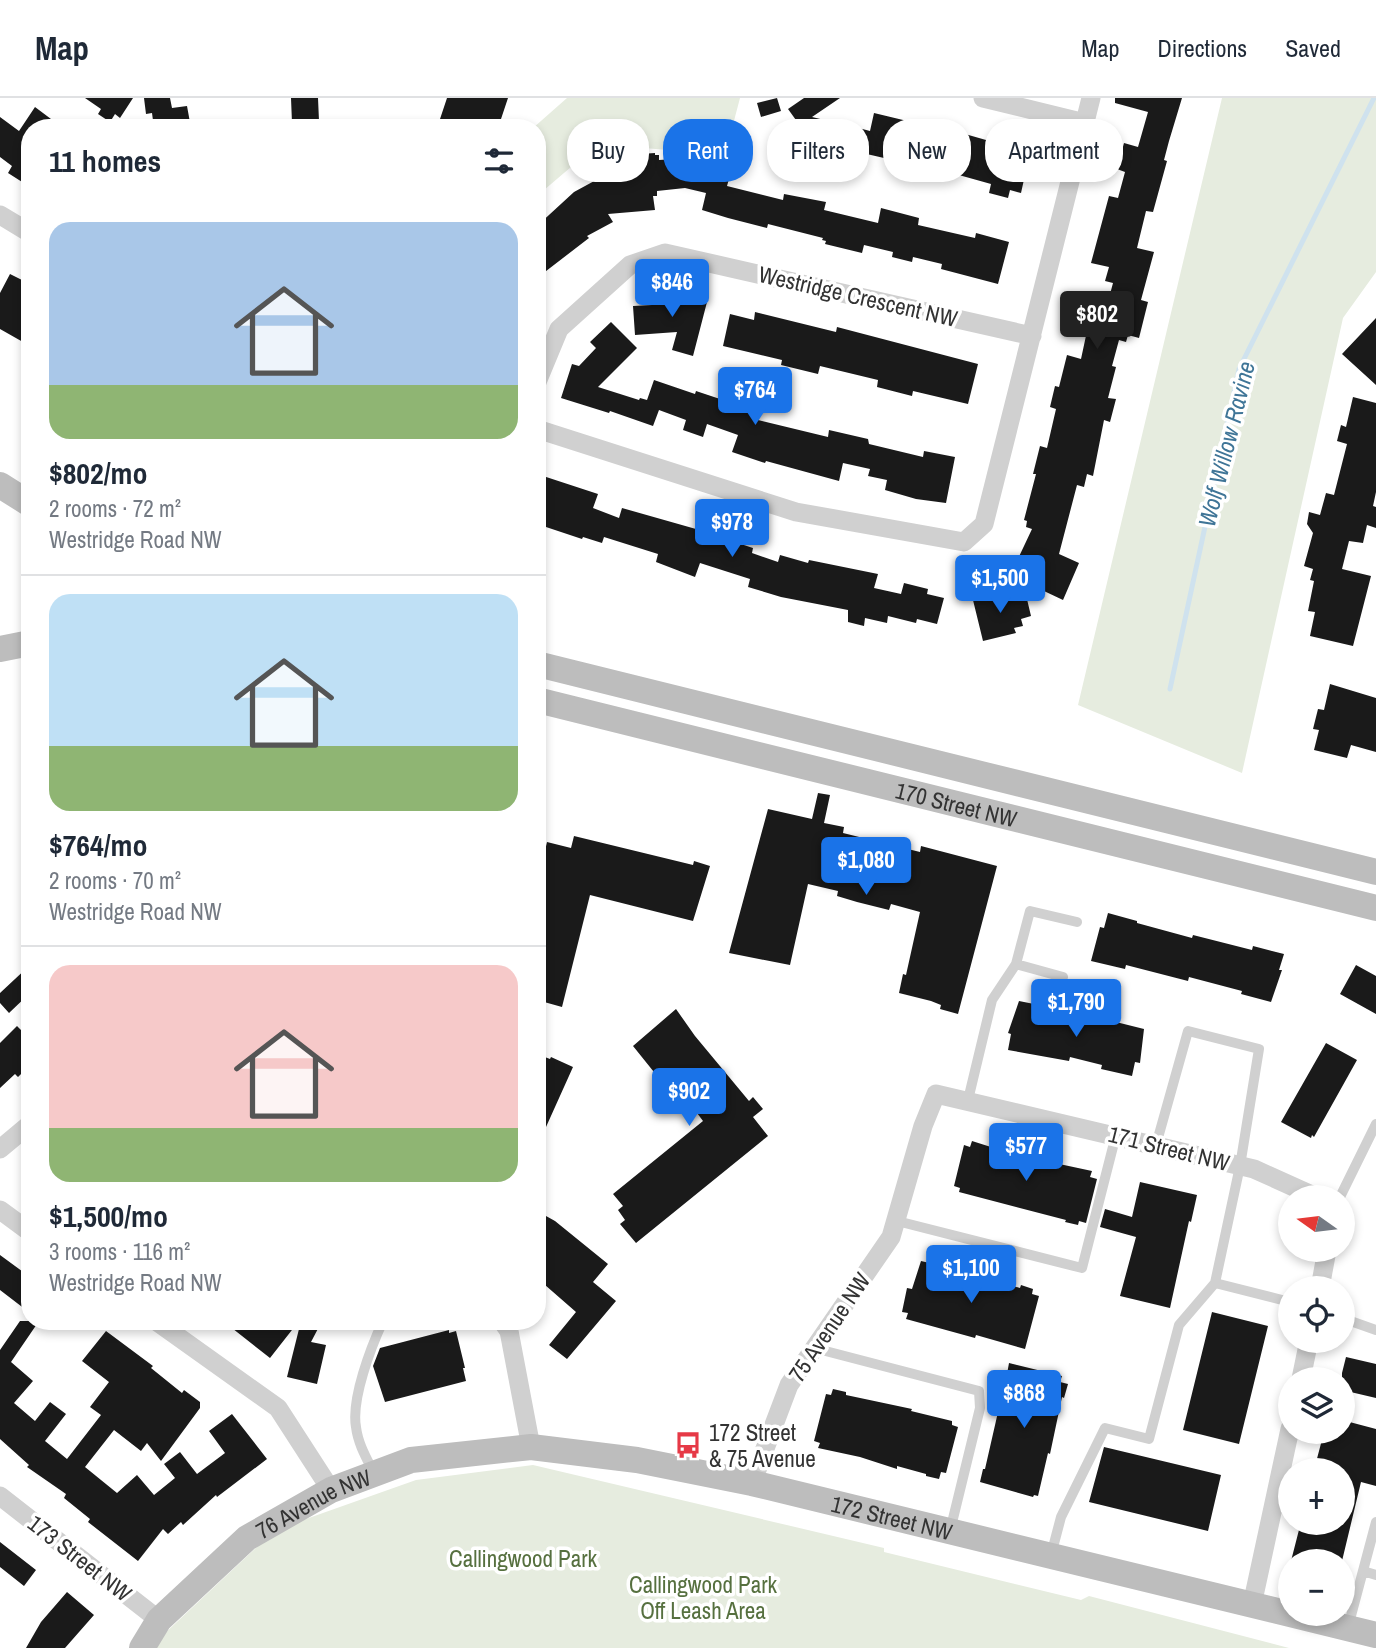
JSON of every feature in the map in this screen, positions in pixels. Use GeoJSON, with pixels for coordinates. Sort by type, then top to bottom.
{"type":"FeatureCollection","features":[{"type":"Feature","properties":{"kind":"main road"},"geometry":{"type":"LineString","coordinates":[[0,485],[21,498]]}},
{"type":"Feature","properties":{"kind":"main road"},"geometry":{"type":"LineString","coordinates":[[0,649],[21,645]]}},
{"type":"Feature","properties":{"kind":"main road","name":"170 Street NW"},"geometry":{"type":"LineString","coordinates":[[546,666],[1376,872]]}},
{"type":"Feature","properties":{"kind":"main road","name":"170 Street NW"},"geometry":{"type":"LineString","coordinates":[[546,701],[1376,908]]}},
{"type":"Feature","properties":{"kind":"main road","name":"172 Street NW"},"geometry":{"type":"LineString","coordinates":[[531,1447],[637,1460],[752,1483],[1376,1635]]}},
{"type":"Feature","properties":{"kind":"main road","name":"76 Avenue NW"},"geometry":{"type":"LineString","coordinates":[[142,1648],[159,1620],[247,1538],[331,1490],[411,1460],[531,1447]]}},
{"type":"Feature","properties":{"kind":"street"},"geometry":{"type":"LineString","coordinates":[[982,98],[1065,119]]}},
{"type":"Feature","properties":{"kind":"street"},"geometry":{"type":"LineString","coordinates":[[1086,119],[1091,98]]}},
{"type":"Feature","properties":{"kind":"street"},"geometry":{"type":"LineString","coordinates":[[546,432],[796,512],[964,542],[984,524],[1070,182]]}},
{"type":"Feature","properties":{"kind":"street"},"geometry":{"type":"LineString","coordinates":[[0,215],[21,228]]}},
{"type":"Feature","properties":{"kind":"street","name":"Westridge Crescent NW"},"geometry":{"type":"LineString","coordinates":[[546,360],[559,329],[630,265],[665,253],[1032,336]]}},
{"type":"Feature","properties":{"kind":"street","name":"171 Street NW"},"geometry":{"type":"LineString","coordinates":[[936,1094],[1254,1169],[1289,1185]]}},
{"type":"Feature","properties":{"kind":"street","name":"75 Avenue NW"},"geometry":{"type":"LineString","coordinates":[[752,1483],[789,1385],[891,1237],[923,1126],[936,1094]]}},
{"type":"Feature","properties":{"kind":"street"},"geometry":{"type":"LineString","coordinates":[[0,1149],[21,1132]]}},
{"type":"Feature","properties":{"kind":"street"},"geometry":{"type":"LineString","coordinates":[[0,1210],[21,1225]]}},
{"type":"Feature","properties":{"kind":"street"},"geometry":{"type":"LineString","coordinates":[[169,1330],[278,1408],[331,1490]]}},
{"type":"Feature","properties":{"kind":"street"},"geometry":{"type":"LineString","coordinates":[[508,1330],[531,1447]]}},
{"type":"Feature","properties":{"kind":"street"},"geometry":{"type":"LineString","coordinates":[[1252,1605],[1287,1444]]}},
{"type":"Feature","properties":{"kind":"street","name":"173 Street NW"},"geometry":{"type":"LineString","coordinates":[[0,1496],[159,1620]]}},
{"type":"Feature","properties":{"kind":"lane"},"geometry":{"type":"LineString","coordinates":[[968,1100],[992,1000],[1016,964],[1030,911],[1077,922]]}},
{"type":"Feature","properties":{"kind":"lane"},"geometry":{"type":"LineString","coordinates":[[1016,964],[1063,976]]}},
{"type":"Feature","properties":{"kind":"lane"},"geometry":{"type":"LineString","coordinates":[[1051,1556],[1061,1517],[1105,1429],[1149,1439],[1179,1325],[1215,1283],[1240,1166],[1259,1049],[1188,1031],[1156,1145]]}},
{"type":"Feature","properties":{"kind":"lane"},"geometry":{"type":"LineString","coordinates":[[1346,1185],[1376,1124]]}},
{"type":"Feature","properties":{"kind":"lane"},"geometry":{"type":"LineString","coordinates":[[897,1221],[1082,1268],[1116,1135]]}},
{"type":"Feature","properties":{"kind":"lane"},"geometry":{"type":"LineString","coordinates":[[1215,1283],[1278,1299]]}},
{"type":"Feature","properties":{"kind":"lane"},"geometry":{"type":"LineString","coordinates":[[1355,1323],[1376,1330]]}},
{"type":"Feature","properties":{"kind":"lane"},"geometry":{"type":"LineString","coordinates":[[374,1474],[358,1439],[355,1424],[364,1373],[379,1330]]}},
{"type":"Feature","properties":{"kind":"lane"},"geometry":{"type":"LineString","coordinates":[[814,1348],[979,1391],[980,1408],[950,1531]]}},
{"type":"Feature","properties":{"kind":"lane"},"geometry":{"type":"LineString","coordinates":[[1348,1628],[1376,1522]]}},
{"type":"Feature","properties":{"kind":"lane"},"geometry":{"type":"LineString","coordinates":[[1363,1571],[1376,1574]]}},
{"type":"Feature","properties":{"kind":"green space"},"geometry":{"type":"Polygon","coordinates":[[[567,98],[740,98],[734,119],[663,119],[663,150],[649,148],[649,119],[567,119],[567,170],[546,188],[546,119],[543,119],[567,98]]]}},
{"type":"Feature","properties":{"kind":"green space"},"geometry":{"type":"Polygon","coordinates":[[[1222,98],[1376,98],[1376,272],[1343,318],[1242,773],[1078,705],[1222,98]]]}},
{"type":"Feature","properties":{"kind":"green space","name":"Callingwood Park"},"geometry":{"type":"Polygon","coordinates":[[[533,1465],[884,1548],[884,1552],[1081,1600],[1089,1596],[1289,1648],[156,1648],[163,1635],[275,1530],[416,1480],[533,1465]]]}},
{"type":"Feature","properties":{"kind":"building"},"geometry":{"type":"Polygon","coordinates":[[[85,98],[133,98],[120,118],[115,114],[112,119],[106,119],[98,114],[101,109],[85,98]]]}},
{"type":"Feature","properties":{"kind":"building"},"geometry":{"type":"Polygon","coordinates":[[[144,98],[170,98],[172,108],[187,106],[189,119],[153,119],[152,113],[146,114],[144,98]]]}},
{"type":"Feature","properties":{"kind":"building"},"geometry":{"type":"Polygon","coordinates":[[[291,98],[318,98],[319,119],[292,119],[291,98]]]}},
{"type":"Feature","properties":{"kind":"building"},"geometry":{"type":"Polygon","coordinates":[[[447,98],[508,98],[501,119],[440,119],[447,98]]]}},
{"type":"Feature","properties":{"kind":"building"},"geometry":{"type":"Polygon","coordinates":[[[777,98],[781,111],[761,117],[757,103],[777,98]]]}},
{"type":"Feature","properties":{"kind":"building"},"geometry":{"type":"Polygon","coordinates":[[[804,98],[840,98],[812,117],[820,119],[795,119],[788,109],[804,98]]]}},
{"type":"Feature","properties":{"kind":"building"},"geometry":{"type":"Polygon","coordinates":[[[1115,98],[1182,98],[1164,160],[1167,161],[1153,212],[1146,211],[1137,248],[1154,252],[1141,300],[1148,302],[1139,338],[1128,335],[1126,342],[1119,340],[1108,398],[1116,399],[1110,422],[1104,420],[1093,476],[1087,474],[1084,487],[1077,485],[1059,554],[1079,563],[1063,600],[1027,583],[1033,570],[1016,563],[1032,529],[1026,527],[1027,521],[1024,520],[1040,446],[1047,448],[1056,409],[1050,407],[1055,386],[1059,387],[1067,355],[1081,359],[1087,331],[1070,327],[1076,305],[1105,313],[1113,283],[1105,281],[1109,267],[1091,263],[1109,196],[1118,198],[1123,182],[1124,143],[1138,147],[1148,112],[1115,103],[1115,98]]]}},
{"type":"Feature","properties":{"kind":"building"},"geometry":{"type":"Polygon","coordinates":[[[35,107],[51,119],[27,119],[35,107]]]}},
{"type":"Feature","properties":{"kind":"building"},"geometry":{"type":"Polygon","coordinates":[[[874,113],[899,119],[883,119],[883,158],[869,155],[874,113]]]}},
{"type":"Feature","properties":{"kind":"building"},"geometry":{"type":"Polygon","coordinates":[[[0,117],[19,131],[21,128],[21,181],[8,173],[12,166],[0,157],[0,117]]]}},
{"type":"Feature","properties":{"kind":"building"},"geometry":{"type":"Polygon","coordinates":[[[971,136],[985,140],[985,182],[1023,182],[1021,193],[1010,190],[1008,198],[989,193],[991,184],[971,178],[971,136]]]}},
{"type":"Feature","properties":{"kind":"building"},"geometry":{"type":"Polygon","coordinates":[[[649,153],[655,153],[659,155],[659,160],[663,160],[663,182],[728,182],[727,186],[783,200],[784,194],[826,202],[824,210],[878,223],[881,208],[919,218],[918,225],[975,238],[976,233],[1009,242],[998,284],[941,269],[942,264],[913,257],[912,262],[892,257],[893,252],[864,245],[862,253],[825,244],[823,238],[768,224],[767,228],[728,218],[702,210],[706,193],[685,188],[657,191],[657,196],[653,196],[655,210],[608,214],[613,222],[587,236],[589,238],[546,271],[546,218],[574,192],[592,182],[649,182],[649,153]]]}},
{"type":"Feature","properties":{"kind":"building"},"geometry":{"type":"Polygon","coordinates":[[[10,274],[21,280],[21,341],[0,329],[0,293],[10,274]]]}},
{"type":"Feature","properties":{"kind":"building"},"geometry":{"type":"Polygon","coordinates":[[[655,289],[676,292],[707,302],[693,356],[672,350],[677,332],[635,335],[633,306],[652,305],[655,289]]]}},
{"type":"Feature","properties":{"kind":"building"},"geometry":{"type":"Polygon","coordinates":[[[755,312],[836,332],[837,327],[978,364],[968,404],[913,391],[912,396],[877,387],[878,380],[820,366],[818,374],[781,365],[782,360],[723,346],[730,314],[754,320],[755,312]]]}},
{"type":"Feature","properties":{"kind":"building"},"geometry":{"type":"Polygon","coordinates":[[[1376,318],[1376,385],[1342,354],[1376,318]]]}},
{"type":"Feature","properties":{"kind":"building"},"geometry":{"type":"Polygon","coordinates":[[[611,322],[637,348],[598,387],[647,400],[654,380],[738,405],[744,387],[766,394],[758,420],[828,437],[829,430],[868,439],[869,444],[923,457],[924,451],[955,457],[946,503],[916,499],[885,490],[887,480],[868,476],[870,469],[843,463],[839,481],[766,461],[765,463],[732,452],[738,435],[707,424],[703,437],[683,430],[686,420],[659,410],[653,426],[561,398],[572,364],[579,366],[596,348],[590,342],[611,322]]]}},
{"type":"Feature","properties":{"kind":"building"},"geometry":{"type":"Polygon","coordinates":[[[1353,397],[1376,403],[1376,492],[1373,506],[1376,507],[1376,528],[1367,525],[1363,543],[1349,541],[1342,569],[1371,576],[1353,646],[1310,636],[1315,612],[1308,611],[1314,581],[1310,580],[1313,569],[1304,566],[1313,533],[1307,524],[1309,512],[1320,515],[1326,493],[1334,495],[1347,444],[1337,441],[1341,425],[1346,427],[1353,397]]]}},
{"type":"Feature","properties":{"kind":"building"},"geometry":{"type":"Polygon","coordinates":[[[546,477],[598,494],[593,508],[619,518],[622,508],[710,533],[753,548],[752,553],[778,562],[780,555],[808,563],[809,560],[878,574],[874,588],[901,594],[904,583],[928,589],[927,594],[944,598],[937,624],[917,619],[916,623],[888,616],[887,623],[865,618],[864,626],[848,622],[848,610],[781,597],[748,587],[750,579],[700,563],[695,577],[656,562],[658,554],[604,537],[602,543],[583,537],[582,539],[546,527],[546,477]]]}},
{"type":"Feature","properties":{"kind":"building"},"geometry":{"type":"Polygon","coordinates":[[[992,591],[995,602],[1026,595],[1031,616],[1021,619],[1023,626],[1014,628],[1016,633],[983,641],[972,596],[992,591]]]}},
{"type":"Feature","properties":{"kind":"building"},"geometry":{"type":"Polygon","coordinates":[[[1330,684],[1376,698],[1376,752],[1351,745],[1347,758],[1314,750],[1319,730],[1313,729],[1318,709],[1324,710],[1330,684]]]}},
{"type":"Feature","properties":{"kind":"building"},"geometry":{"type":"Polygon","coordinates":[[[818,793],[830,795],[824,823],[844,827],[843,833],[920,852],[921,846],[997,866],[958,1014],[940,1009],[941,1005],[931,1001],[899,993],[903,974],[906,975],[920,912],[891,904],[889,910],[837,896],[838,891],[808,884],[790,965],[729,953],[768,809],[812,819],[818,793]]]}},
{"type":"Feature","properties":{"kind":"building"},"geometry":{"type":"Polygon","coordinates":[[[574,836],[693,865],[694,861],[710,866],[693,921],[590,895],[562,1007],[546,1003],[546,846],[547,842],[571,848],[574,836]]]}},
{"type":"Feature","properties":{"kind":"building"},"geometry":{"type":"Polygon","coordinates":[[[1108,913],[1192,938],[1193,935],[1252,950],[1253,946],[1284,954],[1279,970],[1282,970],[1271,1002],[1189,977],[1188,981],[1126,965],[1125,969],[1091,961],[1100,927],[1104,928],[1108,913]]]}},
{"type":"Feature","properties":{"kind":"building"},"geometry":{"type":"Polygon","coordinates":[[[1356,965],[1376,976],[1376,1014],[1340,994],[1356,965]]]}},
{"type":"Feature","properties":{"kind":"building"},"geometry":{"type":"Polygon","coordinates":[[[21,973],[21,1002],[9,1013],[0,1003],[0,993],[21,973]]]}},
{"type":"Feature","properties":{"kind":"building"},"geometry":{"type":"Polygon","coordinates":[[[1019,1001],[1049,1007],[1047,1012],[1080,1020],[1080,1017],[1112,1024],[1112,1021],[1144,1029],[1140,1063],[1135,1062],[1132,1076],[1101,1069],[1102,1065],[1070,1057],[1069,1061],[1008,1050],[1011,1034],[1008,1033],[1019,1001]]]}},
{"type":"Feature","properties":{"kind":"building"},"geometry":{"type":"Polygon","coordinates":[[[676,1009],[749,1101],[753,1097],[763,1109],[753,1117],[768,1136],[636,1243],[620,1224],[625,1220],[618,1210],[623,1206],[613,1194],[703,1121],[680,1090],[672,1082],[666,1087],[633,1046],[676,1009]]]}},
{"type":"Feature","properties":{"kind":"building"},"geometry":{"type":"Polygon","coordinates":[[[17,1026],[21,1030],[21,1074],[18,1077],[15,1074],[0,1088],[0,1043],[17,1026]]]}},
{"type":"Feature","properties":{"kind":"building"},"geometry":{"type":"Polygon","coordinates":[[[1326,1043],[1357,1060],[1311,1138],[1281,1122],[1326,1043]]]}},
{"type":"Feature","properties":{"kind":"building"},"geometry":{"type":"Polygon","coordinates":[[[546,1057],[551,1057],[573,1067],[546,1127],[546,1057]]]}},
{"type":"Feature","properties":{"kind":"building"},"geometry":{"type":"Polygon","coordinates":[[[972,1141],[1013,1154],[1014,1151],[1092,1171],[1090,1177],[1097,1179],[1086,1223],[1079,1221],[1078,1225],[1065,1222],[1066,1220],[959,1192],[960,1188],[954,1186],[964,1145],[970,1147],[972,1141]]]}},
{"type":"Feature","properties":{"kind":"building"},"geometry":{"type":"Polygon","coordinates":[[[1140,1182],[1197,1195],[1170,1308],[1120,1296],[1136,1237],[1100,1227],[1105,1209],[1132,1217],[1140,1182]]]}},
{"type":"Feature","properties":{"kind":"building"},"geometry":{"type":"Polygon","coordinates":[[[546,1216],[608,1264],[593,1282],[616,1301],[567,1359],[549,1345],[576,1312],[546,1286],[546,1216]]]}},
{"type":"Feature","properties":{"kind":"building"},"geometry":{"type":"Polygon","coordinates":[[[0,1255],[21,1270],[21,1306],[0,1290],[0,1255]]]}},
{"type":"Feature","properties":{"kind":"building"},"geometry":{"type":"Polygon","coordinates":[[[921,1261],[992,1278],[1020,1288],[1021,1285],[1033,1289],[1032,1294],[1039,1296],[1025,1349],[906,1319],[908,1313],[902,1312],[907,1288],[912,1289],[921,1261]]]}},
{"type":"Feature","properties":{"kind":"building"},"geometry":{"type":"Polygon","coordinates":[[[1212,1312],[1268,1326],[1239,1444],[1183,1430],[1212,1312]]]}},
{"type":"Feature","properties":{"kind":"building"},"geometry":{"type":"Polygon","coordinates":[[[20,1321],[21,1330],[33,1330],[11,1362],[33,1381],[14,1403],[35,1421],[50,1402],[66,1414],[45,1441],[67,1459],[101,1415],[90,1407],[109,1382],[82,1361],[106,1331],[153,1366],[151,1368],[182,1393],[184,1390],[200,1402],[200,1408],[161,1461],[147,1443],[141,1451],[114,1430],[85,1467],[117,1493],[137,1475],[154,1495],[175,1478],[164,1464],[180,1452],[197,1474],[225,1453],[209,1431],[232,1414],[267,1459],[217,1497],[216,1495],[183,1525],[181,1522],[168,1534],[163,1529],[138,1561],[88,1522],[90,1519],[64,1498],[66,1494],[27,1467],[29,1465],[0,1439],[0,1350],[20,1321]]]}},
{"type":"Feature","properties":{"kind":"building"},"geometry":{"type":"Polygon","coordinates":[[[234,1330],[292,1330],[270,1358],[234,1330]]]}},
{"type":"Feature","properties":{"kind":"building"},"geometry":{"type":"Polygon","coordinates":[[[299,1330],[317,1330],[311,1342],[326,1345],[317,1384],[287,1377],[299,1330]]]}},
{"type":"Feature","properties":{"kind":"building"},"geometry":{"type":"Polygon","coordinates":[[[449,1330],[449,1333],[456,1331],[466,1381],[385,1402],[373,1366],[380,1348],[449,1330]]]}},
{"type":"Feature","properties":{"kind":"building"},"geometry":{"type":"Polygon","coordinates":[[[1346,1357],[1376,1364],[1376,1398],[1355,1393],[1355,1367],[1344,1367],[1346,1357]]]}},
{"type":"Feature","properties":{"kind":"building"},"geometry":{"type":"Polygon","coordinates":[[[1009,1363],[1062,1376],[1060,1382],[1068,1384],[1064,1398],[1062,1397],[1038,1496],[1033,1497],[980,1482],[998,1412],[1000,1413],[1009,1363]]]}},
{"type":"Feature","properties":{"kind":"building"},"geometry":{"type":"Polygon","coordinates":[[[833,1389],[846,1392],[846,1395],[912,1409],[911,1411],[952,1421],[952,1425],[958,1427],[946,1473],[941,1472],[939,1479],[897,1466],[897,1469],[818,1448],[820,1443],[814,1441],[826,1394],[831,1395],[833,1389]]]}},
{"type":"Feature","properties":{"kind":"building"},"geometry":{"type":"Polygon","coordinates":[[[1355,1423],[1376,1429],[1376,1486],[1361,1482],[1355,1507],[1355,1458],[1317,1458],[1321,1444],[1355,1444],[1355,1423]]]}},
{"type":"Feature","properties":{"kind":"building"},"geometry":{"type":"Polygon","coordinates":[[[1104,1447],[1221,1475],[1208,1531],[1089,1502],[1104,1447]]]}},
{"type":"Feature","properties":{"kind":"building"},"geometry":{"type":"Polygon","coordinates":[[[1298,1535],[1348,1535],[1345,1549],[1294,1549],[1298,1535]]]}},
{"type":"Feature","properties":{"kind":"building"},"geometry":{"type":"Polygon","coordinates":[[[0,1542],[36,1570],[24,1586],[0,1567],[0,1542]]]}},
{"type":"Feature","properties":{"kind":"building"},"geometry":{"type":"Polygon","coordinates":[[[67,1592],[94,1615],[65,1648],[26,1648],[41,1622],[67,1592]]]}},
{"type":"Feature","properties":{"kind":"waterway","name":"Wolf Willow Ravine"},"geometry":{"type":"LineString","coordinates":[[1170,689],[1239,369],[1374,98]]}},
{"type":"Feature","properties":{"kind":"place","name":"172 Street & 75 Avenue"},"geometry":{"type":"Point","coordinates":[688,1445]}},
{"type":"Feature","properties":{"kind":"park label","name":"Callingwood Park Off Leash Area"},"geometry":{"type":"Point","coordinates":[703,1597]}}]}
